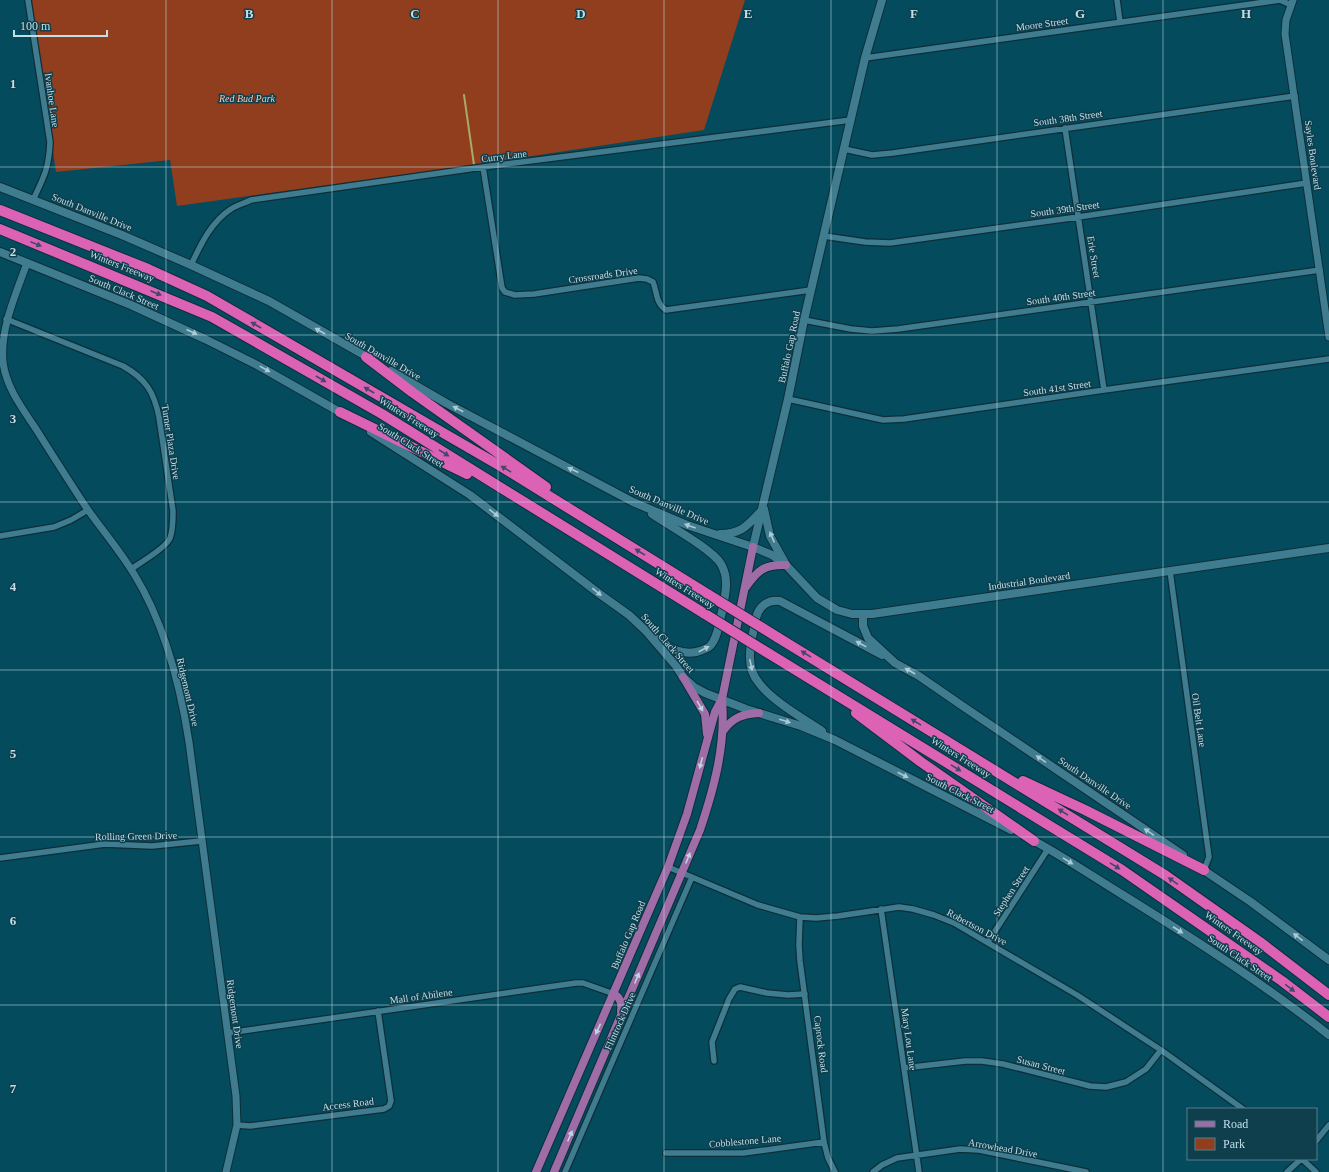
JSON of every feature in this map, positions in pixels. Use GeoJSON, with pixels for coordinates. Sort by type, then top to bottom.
{"type":"FeatureCollection","features":[{"type":"Feature","properties":{"kind":"highway","name":"Winters Freeway"},"geometry":{"type":"LineString","coordinates":[[0,210],[148,269],[207,296],[502,467],[1165,875],[1260,942],[1329,995]]}},
{"type":"Feature","properties":{"kind":"highway","name":"Winters Freeway"},"geometry":{"type":"LineString","coordinates":[[0,229],[212,317],[382,414],[517,499],[1122,870],[1282,981],[1329,1017]]}},
{"type":"Feature","properties":{"kind":"highway"},"geometry":{"type":"LineString","coordinates":[[366,356],[412,392],[616,538]]}},
{"type":"Feature","properties":{"kind":"highway"},"geometry":{"type":"LineString","coordinates":[[340,412],[517,499]]}},
{"type":"Feature","properties":{"kind":"highway"},"geometry":{"type":"LineString","coordinates":[[801,673],[921,762],[1034,841]]}},
{"type":"Feature","properties":{"kind":"highway"},"geometry":{"type":"LineString","coordinates":[[977,760],[1085,810],[1204,870]]}},
{"type":"Feature","properties":{"kind":"main road","name":"Buffalo Gap Road"},"geometry":{"type":"LineString","coordinates":[[554,1172],[682,873],[708,807],[717,771],[723,731],[722,699],[754,547],[788,399],[804,320],[865,58],[882,0]]}},
{"type":"Feature","properties":{"kind":"main road","name":"South Danville Drive"},"geometry":{"type":"LineString","coordinates":[[0,187],[122,235],[269,301],[446,403],[633,502],[687,525],[754,547]]}},
{"type":"Feature","properties":{"kind":"main road","name":"South Clack Street"},"geometry":{"type":"LineString","coordinates":[[0,252],[131,305],[206,339],[257,365],[340,412],[470,495],[629,615],[646,630],[676,666],[683,677],[694,687],[705,693],[759,713],[801,726],[835,740],[1034,841],[1165,921],[1222,958],[1282,999],[1329,1035]]}},
{"type":"Feature","properties":{"kind":"main road"},"geometry":{"type":"LineString","coordinates":[[633,502],[715,556],[724,569],[727,582],[716,636],[710,646],[701,651],[689,654],[683,653],[664,644],[646,630]]}},
{"type":"Feature","properties":{"kind":"main road"},"geometry":{"type":"LineString","coordinates":[[713,534],[730,534],[746,527],[763,508]]}},
{"type":"Feature","properties":{"kind":"main road"},"geometry":{"type":"LineString","coordinates":[[745,589],[755,575],[763,568],[786,565],[770,536],[763,508]]}},
{"type":"Feature","properties":{"kind":"main road","name":"Industrial Boulevard"},"geometry":{"type":"LineString","coordinates":[[754,547],[772,555],[786,565],[817,598],[824,603],[844,612],[863,615],[1329,548]]}},
{"type":"Feature","properties":{"kind":"main road"},"geometry":{"type":"LineString","coordinates":[[835,740],[765,690],[756,678],[751,665],[750,653],[757,616],[762,606],[769,601],[775,600],[786,603],[895,663]]}},
{"type":"Feature","properties":{"kind":"main road","name":"South Danville Drive"},"geometry":{"type":"LineString","coordinates":[[863,615],[863,626],[868,638],[895,663],[919,676],[1155,836],[1251,902],[1329,960]]}},
{"type":"Feature","properties":{"kind":"main road"},"geometry":{"type":"LineString","coordinates":[[683,677],[704,714],[707,737]]}},
{"type":"Feature","properties":{"kind":"main road","name":"Buffalo Gap Road"},"geometry":{"type":"LineString","coordinates":[[536,1172],[668,866],[687,814],[715,712],[722,699]]}},
{"type":"Feature","properties":{"kind":"main road"},"geometry":{"type":"LineString","coordinates":[[723,731],[729,722],[739,716],[759,713]]}},
{"type":"Feature","properties":{"kind":"main road"},"geometry":{"type":"LineString","coordinates":[[614,994],[620,999],[621,1002],[621,1016]]}},
{"type":"Feature","properties":{"kind":"street","name":"Ivanhoe Lane"},"geometry":{"type":"LineString","coordinates":[[28,0],[50,142],[50,158],[46,174],[33,200]]}},
{"type":"Feature","properties":{"kind":"street"},"geometry":{"type":"LineString","coordinates":[[1117,0],[1120,22]]}},
{"type":"Feature","properties":{"kind":"street","name":"Moore Street"},"geometry":{"type":"LineString","coordinates":[[865,58],[1280,0],[1292,3]]}},
{"type":"Feature","properties":{"kind":"street","name":"Sayles Boulevard"},"geometry":{"type":"LineString","coordinates":[[1292,3],[1286,20],[1285,34],[1329,337]]}},
{"type":"Feature","properties":{"kind":"street","name":"South 38th Street"},"geometry":{"type":"LineString","coordinates":[[844,149],[872,154],[893,153],[1295,96]]}},
{"type":"Feature","properties":{"kind":"street","name":"Curry Lane"},"geometry":{"type":"LineString","coordinates":[[191,265],[219,217],[232,208],[251,200],[483,167],[851,120]]}},
{"type":"Feature","properties":{"kind":"street","name":"Erie Street"},"geometry":{"type":"LineString","coordinates":[[1065,128],[1104,390]]}},
{"type":"Feature","properties":{"kind":"street","name":"Crossroads Drive"},"geometry":{"type":"LineString","coordinates":[[483,167],[502,288],[504,292],[515,295],[534,294],[639,278],[647,279],[653,282],[657,299],[661,307],[666,310],[811,290]]}},
{"type":"Feature","properties":{"kind":"street","name":"South 39th Street"},"geometry":{"type":"LineString","coordinates":[[824,236],[865,242],[890,243],[1078,217],[1307,182]]}},
{"type":"Feature","properties":{"kind":"street","name":"Ridgemont Drive"},"geometry":{"type":"LineString","coordinates":[[27,263],[3,331],[3,361],[8,382],[23,410],[88,510],[131,569],[148,598],[160,626],[180,695],[187,728],[236,1096],[237,1125],[232,1153],[226,1172]]}},
{"type":"Feature","properties":{"kind":"street","name":"South 40th Street"},"geometry":{"type":"LineString","coordinates":[[804,320],[851,329],[872,331],[885,330],[1320,270]]}},
{"type":"Feature","properties":{"kind":"street","name":"Turner Plaza Drive"},"geometry":{"type":"LineString","coordinates":[[6,319],[123,366],[137,374],[152,392],[157,404],[173,510],[173,523],[170,540],[159,550],[131,569]]}},
{"type":"Feature","properties":{"kind":"street","name":"South 41st Street"},"geometry":{"type":"LineString","coordinates":[[788,399],[883,420],[904,420],[1104,390],[1329,359]]}},
{"type":"Feature","properties":{"kind":"street"},"geometry":{"type":"LineString","coordinates":[[0,536],[54,526],[70,520],[88,510]]}},
{"type":"Feature","properties":{"kind":"street","name":"Oil Belt Lane"},"geometry":{"type":"LineString","coordinates":[[1170,571],[1209,857],[1204,870]]}},
{"type":"Feature","properties":{"kind":"street","name":"Rolling Green Drive"},"geometry":{"type":"LineString","coordinates":[[0,858],[105,844],[152,846],[201,842]]}},
{"type":"Feature","properties":{"kind":"street","name":"Stephen Street"},"geometry":{"type":"LineString","coordinates":[[988,942],[1048,849]]}},
{"type":"Feature","properties":{"kind":"street","name":"Robertson Drive"},"geometry":{"type":"LineString","coordinates":[[668,866],[758,905],[800,917],[816,918],[836,916],[899,907],[934,915],[954,923],[1077,995],[1161,1050],[1242,1108]]}},
{"type":"Feature","properties":{"kind":"street","name":"Flintrock Drive"},"geometry":{"type":"LineString","coordinates":[[565,1172],[692,877]]}},
{"type":"Feature","properties":{"kind":"street","name":"Mary Lou Lane"},"geometry":{"type":"LineString","coordinates":[[881,909],[919,1172]]}},
{"type":"Feature","properties":{"kind":"street","name":"Caprock Road"},"geometry":{"type":"LineString","coordinates":[[800,917],[799,945],[824,1142],[828,1158],[835,1172]]}},
{"type":"Feature","properties":{"kind":"street","name":"Mall of Abilene"},"geometry":{"type":"LineString","coordinates":[[228,1033],[576,983],[583,983],[614,994]]}},
{"type":"Feature","properties":{"kind":"street"},"geometry":{"type":"LineString","coordinates":[[714,1061],[712,1042],[729,999],[735,989],[740,987],[767,993],[788,995],[805,994]]}},
{"type":"Feature","properties":{"kind":"street","name":"Access Road"},"geometry":{"type":"LineString","coordinates":[[237,1125],[250,1126],[384,1109],[389,1106],[391,1101],[378,1011]]}},
{"type":"Feature","properties":{"kind":"street","name":"Susan Street"},"geometry":{"type":"LineString","coordinates":[[904,1068],[965,1061],[982,1061],[1003,1064],[1090,1086],[1106,1087],[1126,1082],[1146,1069],[1161,1050]]}},
{"type":"Feature","properties":{"kind":"street"},"geometry":{"type":"LineString","coordinates":[[1317,1140],[1329,1125]]}},
{"type":"Feature","properties":{"kind":"street","name":"Cobblestone Lane"},"geometry":{"type":"LineString","coordinates":[[666,1153],[743,1152],[824,1142]]}},
{"type":"Feature","properties":{"kind":"street","name":"Arrowhead Drive"},"geometry":{"type":"LineString","coordinates":[[873,1172],[882,1165],[897,1158],[960,1149],[979,1150],[1086,1172]]}},
{"type":"Feature","properties":{"kind":"street"},"geometry":{"type":"LineString","coordinates":[[1287,1172],[1300,1160]]}},
{"type":"Feature","properties":{"kind":"street"},"geometry":{"type":"LineString","coordinates":[[1302,1160],[1316,1172]]}},
{"type":"Feature","properties":{"kind":"green space","name":"Red Bud Park"},"geometry":{"type":"Polygon","coordinates":[[[31,0],[745,0],[704,130],[474,165],[177,206],[170,160],[56,172],[31,0]]]}},
{"type":"Feature","properties":{"kind":"waterway"},"geometry":{"type":"LineString","coordinates":[[464,95],[474,165]]}}]}
